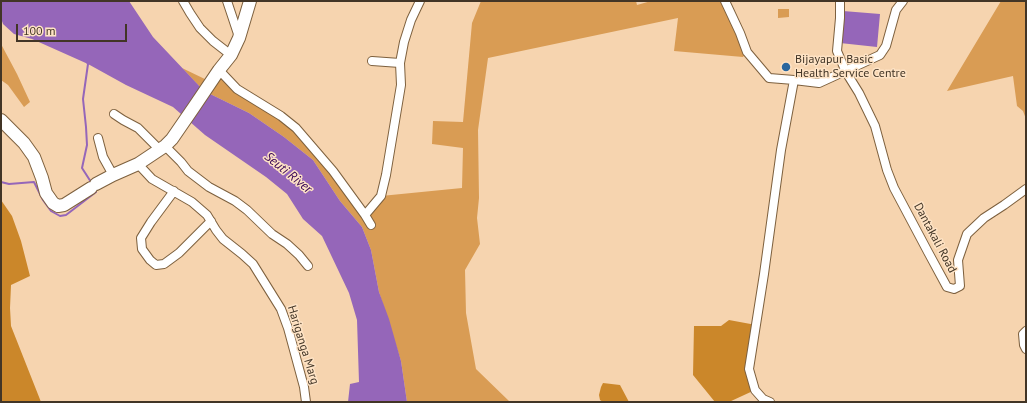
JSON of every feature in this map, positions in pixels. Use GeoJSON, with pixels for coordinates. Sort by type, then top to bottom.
{"type":"FeatureCollection","features":[{"type":"Feature","properties":{"kind":"street"},"geometry":{"type":"LineString","coordinates":[[183,1],[200,28],[213,41],[231,55]]}},
{"type":"Feature","properties":{"kind":"street"},"geometry":{"type":"LineString","coordinates":[[227,1],[239,38]]}},
{"type":"Feature","properties":{"kind":"street"},"geometry":{"type":"LineString","coordinates":[[1,120],[24,143],[34,157],[46,193],[53,203],[58,206],[64,205],[93,186],[138,164],[165,145],[231,55],[239,38],[249,1]]}},
{"type":"Feature","properties":{"kind":"street"},"geometry":{"type":"LineString","coordinates":[[365,215],[381,196],[401,85],[400,63],[404,42],[420,1]]}},
{"type":"Feature","properties":{"kind":"street"},"geometry":{"type":"LineString","coordinates":[[725,1],[747,52],[769,78],[820,83],[880,55],[886,46],[896,10],[903,1]]}},
{"type":"Feature","properties":{"kind":"street"},"geometry":{"type":"LineString","coordinates":[[840,1],[837,51],[846,72]]}},
{"type":"Feature","properties":{"kind":"street"},"geometry":{"type":"LineString","coordinates":[[372,61],[400,63]]}},
{"type":"Feature","properties":{"kind":"street"},"geometry":{"type":"LineString","coordinates":[[219,70],[237,89],[281,116],[296,128],[334,171],[371,225]]}},
{"type":"Feature","properties":{"kind":"street","name":"Dantakali Road"},"geometry":{"type":"LineString","coordinates":[[846,72],[859,93],[875,126],[887,170],[894,188],[947,286],[954,289],[960,286],[958,260],[967,234],[984,218],[1026,189]]}},
{"type":"Feature","properties":{"kind":"street"},"geometry":{"type":"LineString","coordinates":[[770,402],[763,399],[755,390],[749,370],[781,150],[794,80]]}},
{"type":"Feature","properties":{"kind":"street"},"geometry":{"type":"LineString","coordinates":[[114,114],[165,145],[188,171],[209,187],[235,201],[247,210],[272,234],[287,244],[299,255],[308,266]]}},
{"type":"Feature","properties":{"kind":"street"},"geometry":{"type":"LineString","coordinates":[[98,138],[103,157],[113,175]]}},
{"type":"Feature","properties":{"kind":"street","name":"Hariganga Marg"},"geometry":{"type":"LineString","coordinates":[[138,164],[152,179],[192,202],[207,215],[223,239],[253,264],[281,309],[288,328],[304,387],[306,402]]}},
{"type":"Feature","properties":{"kind":"street"},"geometry":{"type":"LineString","coordinates":[[174,191],[141,238],[142,248],[150,260],[156,265],[164,264],[179,252],[211,221]]}},
{"type":"Feature","properties":{"kind":"street"},"geometry":{"type":"LineString","coordinates":[[1026,331],[1023,334],[1026,349]]}},
{"type":"Feature","properties":{"kind":"shaded area"},"geometry":{"type":"Polygon","coordinates":[[[481,1],[636,1],[637,5],[651,1],[725,1],[747,52],[743,57],[674,51],[678,18],[488,58],[478,130],[479,198],[477,218],[480,244],[465,270],[466,313],[476,369],[510,402],[407,402],[401,361],[379,292],[371,250],[362,227],[340,201],[313,160],[284,137],[249,113],[204,91],[182,68],[211,82],[219,70],[237,89],[281,116],[365,214],[381,196],[462,188],[463,148],[432,144],[433,121],[463,122],[472,23],[481,1]]]}},
{"type":"Feature","properties":{"kind":"shaded area"},"geometry":{"type":"Polygon","coordinates":[[[1001,1],[1026,1],[1026,119],[1023,111],[1017,106],[1013,76],[947,91],[1001,1]]]}},
{"type":"Feature","properties":{"kind":"shaded area"},"geometry":{"type":"Polygon","coordinates":[[[778,9],[789,9],[789,17],[778,18],[778,9]]]}},
{"type":"Feature","properties":{"kind":"shaded area"},"geometry":{"type":"Polygon","coordinates":[[[1,44],[30,102],[24,107],[8,85],[1,80],[1,44]]]}},
{"type":"Feature","properties":{"kind":"shaded area"},"geometry":{"type":"Polygon","coordinates":[[[1,200],[12,216],[21,241],[30,276],[11,285],[11,326],[41,402],[1,402],[1,200]]]}},
{"type":"Feature","properties":{"kind":"shaded area"},"geometry":{"type":"Polygon","coordinates":[[[729,320],[756,325],[749,369],[755,390],[729,402],[715,402],[693,375],[694,326],[721,326],[729,320]]]}},
{"type":"Feature","properties":{"kind":"shaded area"},"geometry":{"type":"Polygon","coordinates":[[[603,383],[620,385],[629,402],[603,402],[600,400],[599,395],[603,383]]]}},
{"type":"Feature","properties":{"kind":"water","name":"Seuti River"},"geometry":{"type":"Polygon","coordinates":[[[1,1],[129,1],[153,37],[204,91],[249,113],[284,137],[313,160],[340,201],[362,227],[371,250],[379,292],[389,319],[401,361],[407,402],[348,402],[350,384],[359,382],[357,320],[349,293],[322,236],[303,219],[287,194],[266,177],[205,135],[173,107],[126,85],[88,64],[32,39],[14,34],[3,24],[1,18],[1,1]]]}},
{"type":"Feature","properties":{"kind":"water"},"geometry":{"type":"Polygon","coordinates":[[[843,11],[880,14],[877,47],[840,43],[843,11]]]}},
{"type":"Feature","properties":{"kind":"waterway"},"geometry":{"type":"LineString","coordinates":[[87,62],[88,64],[83,99],[87,145],[82,168],[91,182]]}},
{"type":"Feature","properties":{"kind":"waterway"},"geometry":{"type":"LineString","coordinates":[[1,182],[9,184],[34,182],[43,200],[51,211],[60,216],[66,215],[96,192],[95,190]]}},
{"type":"Feature","properties":{"kind":"place","name":"Bijayapur Basic Health Service Centre"},"geometry":{"type":"Point","coordinates":[786,67]}}]}
